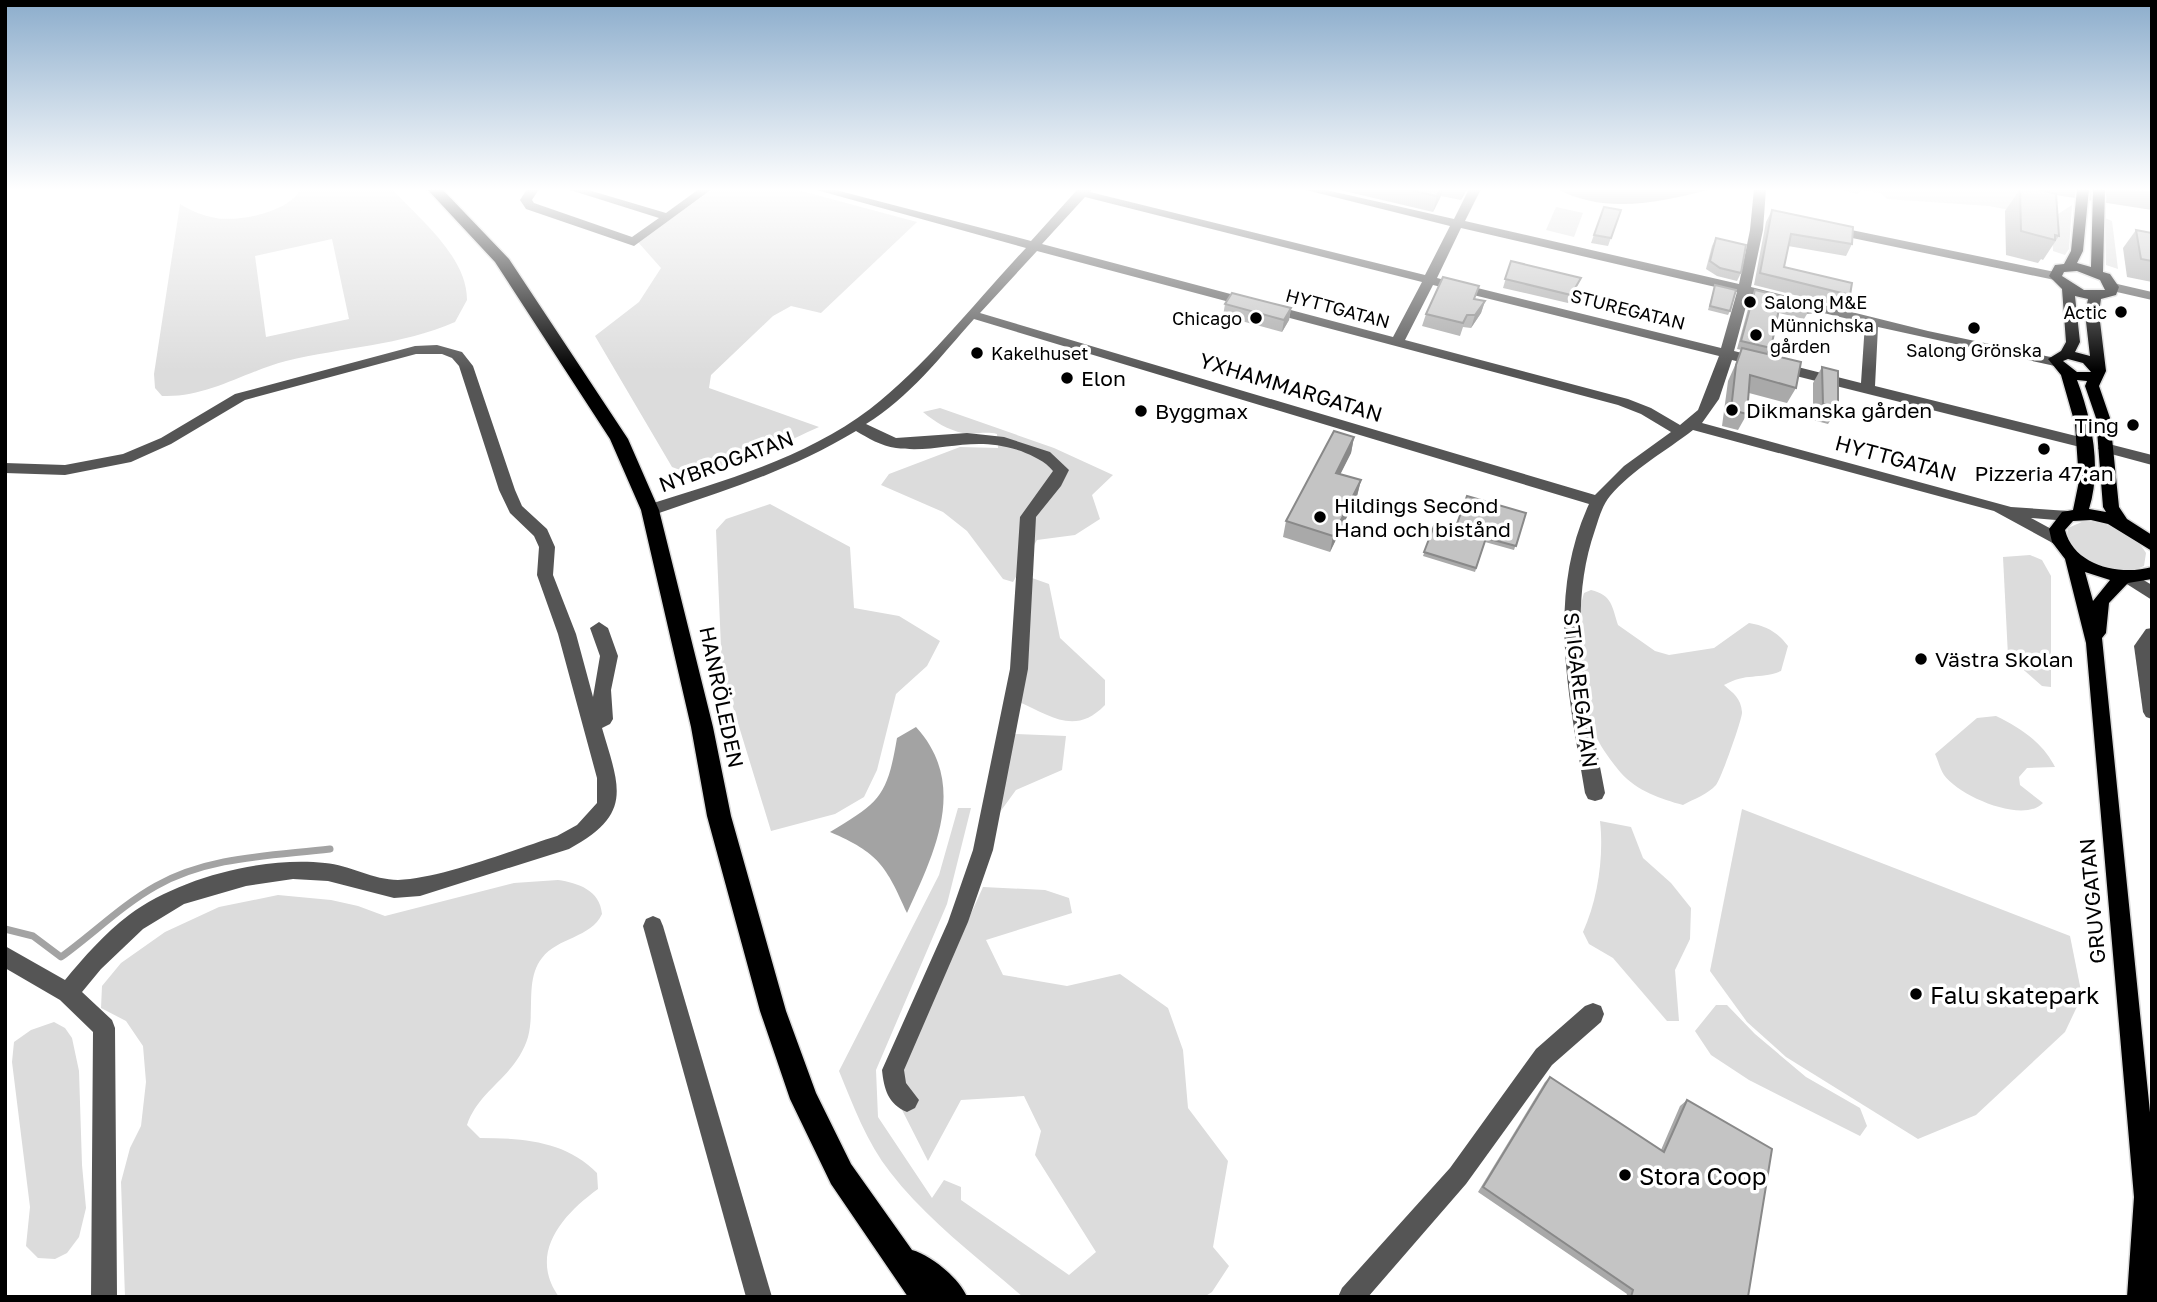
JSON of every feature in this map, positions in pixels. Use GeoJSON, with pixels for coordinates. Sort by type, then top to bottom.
{"type":"FeatureCollection","features":[{"type":"Feature","properties":{"kind":"highway","name":"HANRÖLEDEN"},"geometry":{"type":"LineString","coordinates":[[491,250],[536,311],[619,439],[650,510],[702,727],[719,816],[773,1011],[820,1138],[856,1196],[926,1297]]}},
{"type":"Feature","properties":{"kind":"highway","name":"HANRÖLEDEN"},"geometry":{"type":"LineString","coordinates":[[895,1249],[952,1297]]}},
{"type":"Feature","properties":{"kind":"main road"},"geometry":{"type":"LineString","coordinates":[[2069,266],[2077,250]]}},
{"type":"Feature","properties":{"kind":"main road"},"geometry":{"type":"LineString","coordinates":[[2097,250],[2097,272]]}},
{"type":"Feature","properties":{"kind":"main road"},"geometry":{"type":"LineString","coordinates":[[2069,266],[2097,272],[2113,287],[2111,292],[2095,295],[2068,288],[2055,276],[2055,271],[2069,266]]}},
{"type":"Feature","properties":{"kind":"main road"},"geometry":{"type":"LineString","coordinates":[[2068,288],[2073,342],[2063,363],[2080,403],[2086,499],[2073,515],[2058,523],[2060,541],[2072,555],[2096,569],[2126,577],[2152,573]]}},
{"type":"Feature","properties":{"kind":"main road"},"geometry":{"type":"LineString","coordinates":[[2095,295],[2092,313],[2097,371],[2092,386],[2102,418],[2111,507],[2121,523]]}},
{"type":"Feature","properties":{"kind":"main road"},"geometry":{"type":"LineString","coordinates":[[2063,363],[2088,360],[2097,371]]}},
{"type":"Feature","properties":{"kind":"main road"},"geometry":{"type":"LineString","coordinates":[[2073,515],[2099,516],[2121,523],[2150,542]]}},
{"type":"Feature","properties":{"kind":"main road","name":"GRUVGATAN"},"geometry":{"type":"LineString","coordinates":[[2072,555],[2095,643],[2149,1206],[2140,1297]]}},
{"type":"Feature","properties":{"kind":"main road","name":"GRUVGATAN"},"geometry":{"type":"LineString","coordinates":[[2095,643],[2101,601],[2126,577]]}},
{"type":"Feature","properties":{"kind":"street","name":"NYBROGATAN"},"geometry":{"type":"LineString","coordinates":[[650,510],[760,474],[810,452],[857,425],[893,397],[1031,250]]}},
{"type":"Feature","properties":{"kind":"street","name":"HYTTGATAN"},"geometry":{"type":"LineString","coordinates":[[1048,250],[1623,402],[1686,428],[2009,510],[2073,515]]}},
{"type":"Feature","properties":{"kind":"street","name":"STUREGATAN"},"geometry":{"type":"LineString","coordinates":[[1312,250],[2084,443]]}},
{"type":"Feature","properties":{"kind":"street"},"geometry":{"type":"LineString","coordinates":[[1397,343],[1444,250]]}},
{"type":"Feature","properties":{"kind":"street"},"geometry":{"type":"LineString","coordinates":[[1571,250],[1872,322],[2063,363]]}},
{"type":"Feature","properties":{"kind":"street","name":"STIGAREGATAN"},"geometry":{"type":"LineString","coordinates":[[1595,793],[1571,642],[1570,608],[1578,556],[1598,501],[1642,460],[1686,428],[1709,406],[1728,354],[1754,250]]}},
{"type":"Feature","properties":{"kind":"street"},"geometry":{"type":"LineString","coordinates":[[1926,250],[2055,276]]}},
{"type":"Feature","properties":{"kind":"street"},"geometry":{"type":"LineString","coordinates":[[2113,287],[2152,296]]}},
{"type":"Feature","properties":{"kind":"street","name":"YXHAMMARGATAN"},"geometry":{"type":"LineString","coordinates":[[971,314],[1598,501]]}},
{"type":"Feature","properties":{"kind":"street"},"geometry":{"type":"LineString","coordinates":[[1867,389],[1872,322]]}},
{"type":"Feature","properties":{"kind":"street"},"geometry":{"type":"LineString","coordinates":[[5,468],[65,470],[107,464],[155,447],[221,406],[252,392],[415,350],[438,348],[453,352],[466,366],[516,509],[541,533],[547,547],[545,575],[567,634],[607,778],[607,803],[595,822],[573,837],[534,853],[420,887],[394,889],[327,872],[293,870],[246,877],[179,896],[136,922],[93,962],[68,993]]}},
{"type":"Feature","properties":{"kind":"street"},"geometry":{"type":"LineString","coordinates":[[857,425],[894,443],[916,444],[975,438],[1010,444],[1051,457],[1061,470],[1059,477],[1039,498],[1028,517],[1019,669],[983,850],[968,898],[893,1070],[895,1088],[906,1100]]}},
{"type":"Feature","properties":{"kind":"street"},"geometry":{"type":"LineString","coordinates":[[2105,448],[2152,460]]}},
{"type":"Feature","properties":{"kind":"street","name":"HYTTGATAN"},"geometry":{"type":"LineString","coordinates":[[2009,510],[2060,541]]}},
{"type":"Feature","properties":{"kind":"street"},"geometry":{"type":"LineString","coordinates":[[2126,577],[2152,594]]}},
{"type":"Feature","properties":{"kind":"street"},"geometry":{"type":"LineString","coordinates":[[592,725],[604,719],[602,690],[609,656],[599,628]]}},
{"type":"Feature","properties":{"kind":"street"},"geometry":{"type":"LineString","coordinates":[[2152,634],[2143,646],[2152,712]]}},
{"type":"Feature","properties":{"kind":"street"},"geometry":{"type":"LineString","coordinates":[[653,926],[759,1297]]}},
{"type":"Feature","properties":{"kind":"street"},"geometry":{"type":"LineString","coordinates":[[5,956],[68,993],[104,1028],[104,1297]]}},
{"type":"Feature","properties":{"kind":"street"},"geometry":{"type":"LineString","coordinates":[[1351,1297],[1458,1176],[1544,1056],[1593,1014]]}},
{"type":"Feature","properties":{"kind":"shaded area"},"geometry":{"type":"Polygon","coordinates":[[[173,250],[283,250],[255,256],[266,337],[349,319],[334,250],[448,250],[465,284],[467,300],[455,322],[434,330],[392,341],[286,361],[210,389],[179,396],[162,396],[155,388],[154,374],[173,250]]]}},
{"type":"Feature","properties":{"kind":"shaded area"},"geometry":{"type":"Polygon","coordinates":[[[645,250],[888,250],[821,313],[791,306],[773,316],[711,375],[709,388],[819,427],[746,459],[706,470],[688,471],[672,467],[595,336],[639,302],[661,268],[645,250]]]}},
{"type":"Feature","properties":{"kind":"shaded area"},"geometry":{"type":"Polygon","coordinates":[[[2053,250],[2068,250],[2065,255],[2053,250]]]}},
{"type":"Feature","properties":{"kind":"shaded area"},"geometry":{"type":"Polygon","coordinates":[[[2106,250],[2116,250],[2118,269],[2106,265],[2106,250]]]}},
{"type":"Feature","properties":{"kind":"shaded area"},"geometry":{"type":"Polygon","coordinates":[[[940,408],[1054,448],[1113,475],[1092,495],[1100,519],[1075,535],[1037,540],[1013,582],[1003,579],[967,531],[943,512],[881,485],[889,474],[960,447],[998,448],[997,434],[957,432],[923,412],[940,408]]]}},
{"type":"Feature","properties":{"kind":"shaded area"},"geometry":{"type":"Polygon","coordinates":[[[770,504],[850,547],[854,608],[899,616],[940,641],[927,666],[896,694],[877,770],[864,797],[835,814],[771,831],[722,671],[716,530],[726,519],[770,504]]]}},
{"type":"Feature","properties":{"kind":"shaded area"},"geometry":{"type":"Polygon","coordinates":[[[2084,521],[2111,526],[2134,539],[2146,553],[2144,566],[2122,571],[2099,566],[2089,560],[2072,544],[2067,535],[2068,528],[2084,521]]]}},
{"type":"Feature","properties":{"kind":"shaded area"},"geometry":{"type":"Polygon","coordinates":[[[2030,555],[2042,560],[2051,576],[2051,687],[2042,686],[2008,656],[2003,557],[2030,555]]]}},
{"type":"Feature","properties":{"kind":"shaded area"},"geometry":{"type":"Polygon","coordinates":[[[1032,578],[1049,584],[1060,638],[1105,680],[1105,705],[1083,720],[1062,720],[1017,701],[1032,578]]]}},
{"type":"Feature","properties":{"kind":"shaded area"},"geometry":{"type":"Polygon","coordinates":[[[1591,590],[1607,598],[1618,625],[1655,651],[1669,655],[1714,648],[1749,623],[1771,630],[1788,646],[1781,671],[1724,685],[1736,696],[1741,707],[1736,736],[1716,785],[1683,805],[1650,794],[1634,785],[1621,773],[1595,734],[1586,697],[1579,641],[1584,593],[1591,590]]]}},
{"type":"Feature","properties":{"kind":"shaded area"},"geometry":{"type":"Polygon","coordinates":[[[1996,716],[2030,737],[2055,767],[2027,768],[2019,777],[2020,785],[2043,803],[2034,809],[2007,809],[1977,799],[1952,783],[1940,767],[1935,754],[1977,718],[1996,716]]]}},
{"type":"Feature","properties":{"kind":"shaded area"},"geometry":{"type":"Polygon","coordinates":[[[916,727],[932,749],[941,772],[944,796],[936,843],[907,913],[893,883],[879,863],[860,847],[830,832],[871,805],[885,786],[897,738],[916,727]]]}},
{"type":"Feature","properties":{"kind":"shaded area"},"geometry":{"type":"Polygon","coordinates":[[[1013,734],[1066,736],[1062,770],[1016,790],[1000,812],[1013,734]]]}},
{"type":"Feature","properties":{"kind":"shaded area"},"geometry":{"type":"Polygon","coordinates":[[[958,808],[971,808],[947,904],[876,1070],[878,1117],[932,1198],[944,1180],[961,1187],[961,1200],[1069,1275],[1096,1252],[1035,1155],[1041,1131],[1024,1096],[961,1100],[928,1161],[900,1106],[899,1073],[983,887],[1045,890],[1069,898],[1072,913],[986,940],[1003,975],[1067,986],[1120,974],[1168,1008],[1183,1050],[1188,1108],[1228,1161],[1213,1247],[1229,1266],[1212,1292],[1204,1297],[1023,1297],[953,1238],[904,1190],[867,1136],[839,1071],[939,875],[958,808]]]}},
{"type":"Feature","properties":{"kind":"shaded area"},"geometry":{"type":"Polygon","coordinates":[[[1742,809],[2070,936],[2082,996],[2065,1032],[1976,1115],[1918,1139],[1786,1057],[1747,1022],[1710,971],[1742,809]]]}},
{"type":"Feature","properties":{"kind":"shaded area"},"geometry":{"type":"Polygon","coordinates":[[[1600,821],[1631,827],[1643,858],[1671,883],[1691,908],[1690,939],[1675,970],[1679,1021],[1667,1021],[1613,958],[1589,944],[1583,932],[1593,906],[1599,877],[1600,821]]]}},
{"type":"Feature","properties":{"kind":"shaded area"},"geometry":{"type":"Polygon","coordinates":[[[558,880],[587,889],[597,899],[602,914],[590,928],[549,951],[542,958],[534,976],[530,1027],[522,1051],[507,1073],[480,1102],[467,1125],[480,1138],[528,1141],[558,1148],[585,1162],[597,1173],[598,1189],[562,1223],[548,1251],[550,1281],[559,1297],[125,1297],[121,1182],[130,1148],[141,1126],[146,1082],[143,1046],[126,1021],[101,1008],[102,986],[121,963],[165,932],[219,907],[278,895],[331,900],[385,916],[514,883],[558,880]]]}},
{"type":"Feature","properties":{"kind":"shaded area"},"geometry":{"type":"Polygon","coordinates":[[[1716,1005],[1727,1005],[1755,1034],[1806,1077],[1860,1108],[1867,1126],[1860,1136],[1749,1080],[1711,1055],[1695,1031],[1716,1005]]]}},
{"type":"Feature","properties":{"kind":"shaded area"},"geometry":{"type":"Polygon","coordinates":[[[54,1022],[65,1028],[72,1038],[79,1071],[86,1208],[79,1237],[67,1253],[55,1259],[38,1258],[26,1246],[30,1207],[12,1062],[14,1042],[31,1030],[54,1022]]]}},
{"type":"Feature","properties":{"kind":"building"},"geometry":{"type":"Polygon","coordinates":[[[1713,250],[1745,250],[1741,273],[1720,268],[1710,261],[1713,250]]]}},
{"type":"Feature","properties":{"kind":"building"},"geometry":{"type":"Polygon","coordinates":[[[1764,250],[1788,250],[1784,267],[1852,283],[1850,295],[1760,273],[1764,250]]]}},
{"type":"Feature","properties":{"kind":"building"},"geometry":{"type":"Polygon","coordinates":[[[2139,250],[2152,250],[2152,261],[2141,259],[2139,250]]]}},
{"type":"Feature","properties":{"kind":"building"},"geometry":{"type":"Polygon","coordinates":[[[1511,261],[1581,278],[1571,295],[1505,279],[1511,261]]]}},
{"type":"Feature","properties":{"kind":"building"},"geometry":{"type":"Polygon","coordinates":[[[1443,277],[1479,286],[1474,299],[1485,301],[1475,315],[1467,315],[1463,323],[1426,314],[1443,277]]]}},
{"type":"Feature","properties":{"kind":"building"},"geometry":{"type":"Polygon","coordinates":[[[1715,285],[1736,290],[1730,311],[1710,306],[1715,285]]]}},
{"type":"Feature","properties":{"kind":"building"},"geometry":{"type":"Polygon","coordinates":[[[1755,290],[1818,305],[1809,307],[1808,311],[1780,304],[1771,348],[1741,341],[1755,290]]]}},
{"type":"Feature","properties":{"kind":"building"},"geometry":{"type":"Polygon","coordinates":[[[1232,293],[1291,308],[1284,320],[1225,304],[1232,293]]]}},
{"type":"Feature","properties":{"kind":"building"},"geometry":{"type":"Polygon","coordinates":[[[1742,348],[1801,362],[1796,388],[1750,375],[1747,414],[1731,410],[1736,365],[1742,348]]]}},
{"type":"Feature","properties":{"kind":"building"},"geometry":{"type":"Polygon","coordinates":[[[1822,367],[1838,371],[1838,408],[1823,404],[1822,367]]]}},
{"type":"Feature","properties":{"kind":"building","name":"Hildings Second Hand och bistånd"},"geometry":{"type":"Polygon","coordinates":[[[1334,431],[1354,437],[1336,473],[1361,480],[1333,536],[1286,521],[1334,431]]]}},
{"type":"Feature","properties":{"kind":"building"},"geometry":{"type":"Polygon","coordinates":[[[1467,496],[1526,513],[1516,546],[1486,538],[1476,568],[1424,552],[1434,526],[1454,532],[1467,496]]]}},
{"type":"Feature","properties":{"kind":"building","name":"Stora Coop"},"geometry":{"type":"Polygon","coordinates":[[[1550,1077],[1664,1152],[1687,1100],[1772,1149],[1748,1297],[1631,1297],[1633,1290],[1483,1187],[1550,1077]]]}},
{"type":"Feature","properties":{"kind":"waterway"},"geometry":{"type":"LineString","coordinates":[[5,929],[33,936],[61,957],[131,902],[176,876],[241,859],[330,849]]}},
{"type":"Feature","properties":{"kind":"place","name":"Salong M&E"},"geometry":{"type":"Point","coordinates":[1750,302]}},
{"type":"Feature","properties":{"kind":"place","name":"Actic"},"geometry":{"type":"Point","coordinates":[2121,312]}},
{"type":"Feature","properties":{"kind":"place","name":"Chicago"},"geometry":{"type":"Point","coordinates":[1256,318]}},
{"type":"Feature","properties":{"kind":"place","name":"Salong Grönska"},"geometry":{"type":"Point","coordinates":[1974,328]}},
{"type":"Feature","properties":{"kind":"place","name":"Münnichska gården"},"geometry":{"type":"Point","coordinates":[1756,335]}},
{"type":"Feature","properties":{"kind":"place","name":"Kakelhuset"},"geometry":{"type":"Point","coordinates":[977,353]}},
{"type":"Feature","properties":{"kind":"place","name":"Elon"},"geometry":{"type":"Point","coordinates":[1067,378]}},
{"type":"Feature","properties":{"kind":"place","name":"Dikmanska gården"},"geometry":{"type":"Point","coordinates":[1732,410]}},
{"type":"Feature","properties":{"kind":"place","name":"Byggmax"},"geometry":{"type":"Point","coordinates":[1141,411]}},
{"type":"Feature","properties":{"kind":"place","name":"Ting"},"geometry":{"type":"Point","coordinates":[2133,425]}},
{"type":"Feature","properties":{"kind":"place","name":"Pizzeria 47:an"},"geometry":{"type":"Point","coordinates":[2044,449]}},
{"type":"Feature","properties":{"kind":"place","name":"Hildings Second Hand och bistånd"},"geometry":{"type":"Point","coordinates":[1320,517]}},
{"type":"Feature","properties":{"kind":"place","name":"Västra Skolan"},"geometry":{"type":"Point","coordinates":[1921,659]}},
{"type":"Feature","properties":{"kind":"place","name":"Falu skatepark"},"geometry":{"type":"Point","coordinates":[1916,994]}},
{"type":"Feature","properties":{"kind":"place","name":"Stora Coop"},"geometry":{"type":"Point","coordinates":[1625,1175]}}]}
